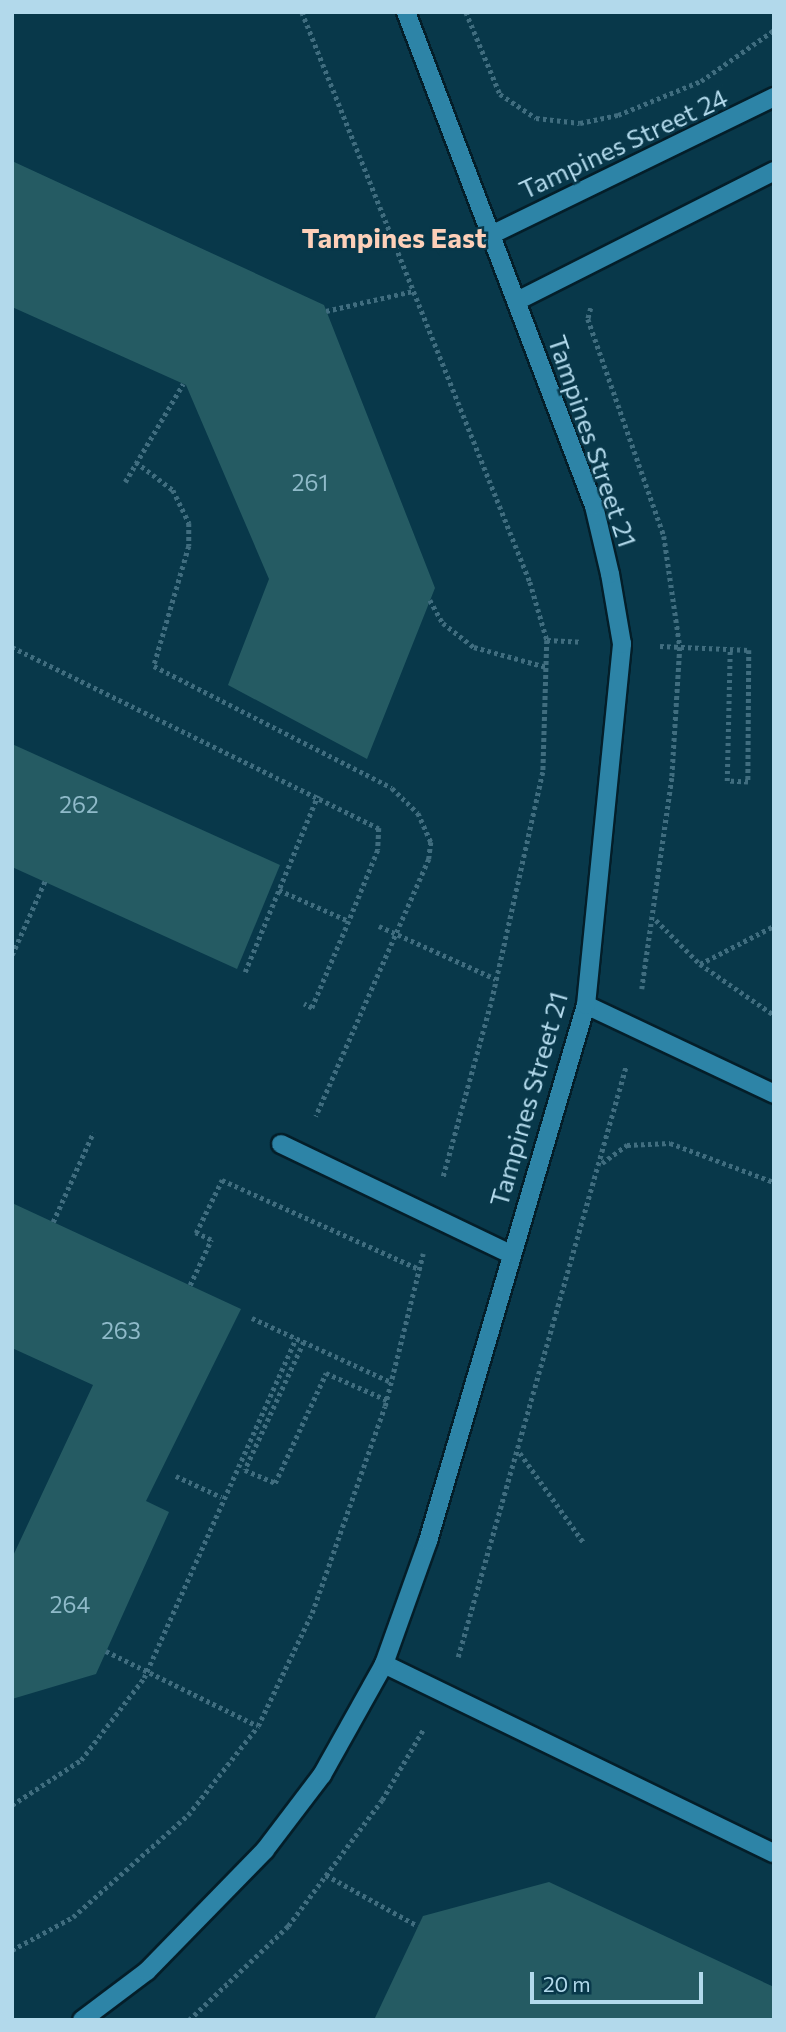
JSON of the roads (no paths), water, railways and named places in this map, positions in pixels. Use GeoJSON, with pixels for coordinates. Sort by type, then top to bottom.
{"type":"FeatureCollection","features":[{"type":"Feature","properties":{"kind":"street","name":"Tampines Street 21"},"geometry":{"type":"LineString","coordinates":[[82,2020],[147,1971],[265,1850],[322,1775],[384,1664],[428,1541],[586,1005],[622,644],[594,506],[407,12]]}},
{"type":"Feature","properties":{"kind":"street","name":"Tampines Street 24"},"geometry":{"type":"LineString","coordinates":[[493,234],[774,97]]}},
{"type":"Feature","properties":{"kind":"street"},"geometry":{"type":"LineString","coordinates":[[517,301],[728,200],[774,171]]}},
{"type":"Feature","properties":{"kind":"street"},"geometry":{"type":"LineString","coordinates":[[586,1005],[774,1094]]}},
{"type":"Feature","properties":{"kind":"street"},"geometry":{"type":"LineString","coordinates":[[281,1144],[511,1254]]}},
{"type":"Feature","properties":{"kind":"street"},"geometry":{"type":"LineString","coordinates":[[384,1664],[774,1853]]}},
{"type":"Feature","properties":{"kind":"district","name":"Tampines East"},"geometry":{"type":"Point","coordinates":[394,237]}}]}
